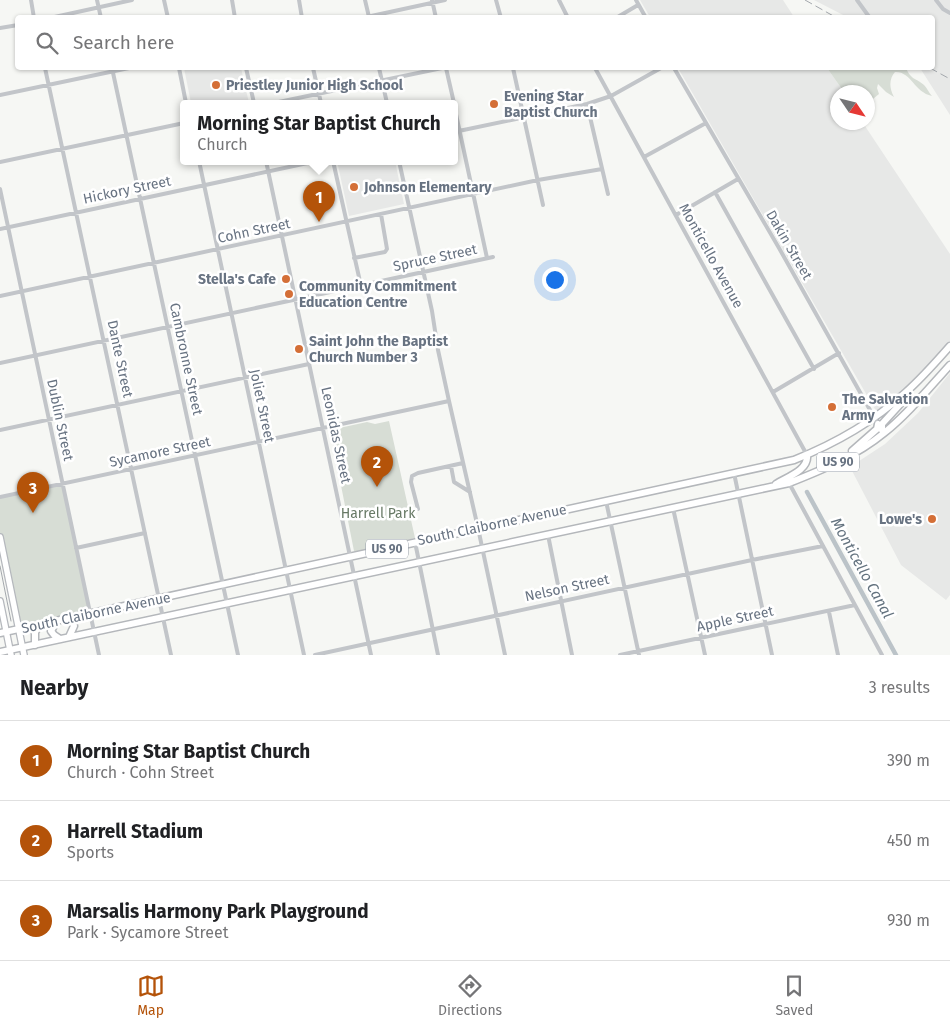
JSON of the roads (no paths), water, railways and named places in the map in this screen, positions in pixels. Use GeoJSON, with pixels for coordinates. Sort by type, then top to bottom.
{"type":"FeatureCollection","features":[{"type":"Feature","properties":{"kind":"main road","name":"US 90"},"geometry":{"type":"LineString","coordinates":[[789,483],[826,468],[849,456],[880,426],[909,390],[950,346]]}},
{"type":"Feature","properties":{"kind":"main road","name":"US 90"},"geometry":{"type":"LineString","coordinates":[[807,455],[851,432],[880,426],[901,418],[950,364]]}},
{"type":"Feature","properties":{"kind":"main road"},"geometry":{"type":"LineString","coordinates":[[849,456],[851,451],[877,429],[903,402],[909,390]]}},
{"type":"Feature","properties":{"kind":"main road"},"geometry":{"type":"LineString","coordinates":[[772,486],[805,466],[808,459],[807,455]]}},
{"type":"Feature","properties":{"kind":"main road","name":"South Claiborne Avenue"},"geometry":{"type":"LineString","coordinates":[[3,633],[478,528],[789,462],[807,455]]}},
{"type":"Feature","properties":{"kind":"main road","name":"South Claiborne Avenue"},"geometry":{"type":"LineString","coordinates":[[0,652],[10,652],[23,647],[69,637],[789,483]]}},
{"type":"Feature","properties":{"kind":"main road"},"geometry":{"type":"LineString","coordinates":[[0,537],[3,564],[8,575],[24,655]]}},
{"type":"Feature","properties":{"kind":"main road"},"geometry":{"type":"LineString","coordinates":[[0,573],[4,572],[8,575]]}},
{"type":"Feature","properties":{"kind":"main road"},"geometry":{"type":"LineString","coordinates":[[0,601],[3,633],[10,652]]}},
{"type":"Feature","properties":{"kind":"main road"},"geometry":{"type":"LineString","coordinates":[[67,619],[74,626],[69,637]]}},
{"type":"Feature","properties":{"kind":"main road"},"geometry":{"type":"LineString","coordinates":[[56,622],[51,631],[60,639]]}},
{"type":"Feature","properties":{"kind":"main road"},"geometry":{"type":"LineString","coordinates":[[34,645],[35,632],[40,625]]}},
{"type":"Feature","properties":{"kind":"street"},"geometry":{"type":"LineString","coordinates":[[31,0],[34,15]]}},
{"type":"Feature","properties":{"kind":"street"},"geometry":{"type":"LineString","coordinates":[[98,0],[100,15]]}},
{"type":"Feature","properties":{"kind":"street"},"geometry":{"type":"LineString","coordinates":[[63,15],[132,0]]}},
{"type":"Feature","properties":{"kind":"street"},"geometry":{"type":"LineString","coordinates":[[164,0],[167,15]]}},
{"type":"Feature","properties":{"kind":"street"},"geometry":{"type":"LineString","coordinates":[[232,0],[234,15]]}},
{"type":"Feature","properties":{"kind":"street"},"geometry":{"type":"LineString","coordinates":[[298,0],[301,15]]}},
{"type":"Feature","properties":{"kind":"street"},"geometry":{"type":"LineString","coordinates":[[365,0],[368,15]]}},
{"type":"Feature","properties":{"kind":"street"},"geometry":{"type":"LineString","coordinates":[[376,15],[432,1],[445,0]]}},
{"type":"Feature","properties":{"kind":"street"},"geometry":{"type":"LineString","coordinates":[[496,0],[500,15]]}},
{"type":"Feature","properties":{"kind":"street"},"geometry":{"type":"LineString","coordinates":[[559,0],[566,15]]}},
{"type":"Feature","properties":{"kind":"street"},"geometry":{"type":"LineString","coordinates":[[636,0],[644,15]]}},
{"type":"Feature","properties":{"kind":"street"},"geometry":{"type":"LineString","coordinates":[[858,0],[868,15]]}},
{"type":"Feature","properties":{"kind":"street"},"geometry":{"type":"LineString","coordinates":[[936,0],[950,13]]}},
{"type":"Feature","properties":{"kind":"street"},"geometry":{"type":"LineString","coordinates":[[432,1],[435,15]]}},
{"type":"Feature","properties":{"kind":"street"},"geometry":{"type":"LineString","coordinates":[[621,15],[638,5]]}},
{"type":"Feature","properties":{"kind":"street"},"geometry":{"type":"LineString","coordinates":[[0,28],[15,26]]}},
{"type":"Feature","properties":{"kind":"street","name":"Dante Street"},"geometry":{"type":"LineString","coordinates":[[45,70],[171,655]]}},
{"type":"Feature","properties":{"kind":"street"},"geometry":{"type":"LineString","coordinates":[[0,95],[108,70]]}},
{"type":"Feature","properties":{"kind":"street","name":"Cambronne Street"},"geometry":{"type":"LineString","coordinates":[[112,70],[238,655]]}},
{"type":"Feature","properties":{"kind":"street"},"geometry":{"type":"LineString","coordinates":[[179,70],[185,100]]}},
{"type":"Feature","properties":{"kind":"street"},"geometry":{"type":"LineString","coordinates":[[246,70],[253,100]]}},
{"type":"Feature","properties":{"kind":"street"},"geometry":{"type":"LineString","coordinates":[[313,70],[320,100]]}},
{"type":"Feature","properties":{"kind":"street"},"geometry":{"type":"LineString","coordinates":[[380,70],[386,100]]}},
{"type":"Feature","properties":{"kind":"street"},"geometry":{"type":"LineString","coordinates":[[289,100],[432,70]]}},
{"type":"Feature","properties":{"kind":"street"},"geometry":{"type":"LineString","coordinates":[[446,70],[453,100]]}},
{"type":"Feature","properties":{"kind":"street"},"geometry":{"type":"LineString","coordinates":[[513,70],[543,205]]}},
{"type":"Feature","properties":{"kind":"street","name":"Monticello Avenue"},"geometry":{"type":"LineString","coordinates":[[596,70],[807,455]]}},
{"type":"Feature","properties":{"kind":"street"},"geometry":{"type":"LineString","coordinates":[[460,130],[587,104],[611,96],[657,70]]}},
{"type":"Feature","properties":{"kind":"street","name":"Dakin Street"},"geometry":{"type":"LineString","coordinates":[[675,70],[880,426]]}},
{"type":"Feature","properties":{"kind":"street"},"geometry":{"type":"LineString","coordinates":[[587,104],[608,194]]}},
{"type":"Feature","properties":{"kind":"street"},"geometry":{"type":"LineString","coordinates":[[458,121],[487,258]]}},
{"type":"Feature","properties":{"kind":"street"},"geometry":{"type":"LineString","coordinates":[[644,156],[706,123]]}},
{"type":"Feature","properties":{"kind":"street"},"geometry":{"type":"LineString","coordinates":[[0,162],[180,124]]}},
{"type":"Feature","properties":{"kind":"street","name":"Joliet Street"},"geometry":{"type":"LineString","coordinates":[[200,165],[304,655]]}},
{"type":"Feature","properties":{"kind":"street","name":"Leonidas Street"},"geometry":{"type":"LineString","coordinates":[[267,165],[297,299],[371,655]]}},
{"type":"Feature","properties":{"kind":"street","name":"Hickory Street"},"geometry":{"type":"LineString","coordinates":[[0,229],[297,165]]}},
{"type":"Feature","properties":{"kind":"street"},"geometry":{"type":"LineString","coordinates":[[334,165],[361,286]]}},
{"type":"Feature","properties":{"kind":"street"},"geometry":{"type":"LineString","coordinates":[[400,165],[505,655]]}},
{"type":"Feature","properties":{"kind":"street","name":"Cohn Street"},"geometry":{"type":"LineString","coordinates":[[0,296],[538,180],[602,169]]}},
{"type":"Feature","properties":{"kind":"street"},"geometry":{"type":"LineString","coordinates":[[676,215],[738,179]]}},
{"type":"Feature","properties":{"kind":"street","name":"Dublin Street"},"geometry":{"type":"LineString","coordinates":[[0,189],[99,655]]}},
{"type":"Feature","properties":{"kind":"street"},"geometry":{"type":"LineString","coordinates":[[715,192],[814,369]]}},
{"type":"Feature","properties":{"kind":"street"},"geometry":{"type":"LineString","coordinates":[[354,258],[387,250],[380,214]]}},
{"type":"Feature","properties":{"kind":"street","name":"Spruce Street"},"geometry":{"type":"LineString","coordinates":[[0,363],[493,257]]}},
{"type":"Feature","properties":{"kind":"street"},"geometry":{"type":"LineString","coordinates":[[772,392],[839,353]]}},
{"type":"Feature","properties":{"kind":"street"},"geometry":{"type":"LineString","coordinates":[[0,430],[309,364]]}},
{"type":"Feature","properties":{"kind":"street","name":"Sycamore Street"},"geometry":{"type":"LineString","coordinates":[[0,498],[449,401]]}},
{"type":"Feature","properties":{"kind":"street"},"geometry":{"type":"LineString","coordinates":[[418,510],[411,482],[412,476],[463,463]]}},
{"type":"Feature","properties":{"kind":"street"},"geometry":{"type":"LineString","coordinates":[[451,466],[454,482],[470,492]]}},
{"type":"Feature","properties":{"kind":"street"},"geometry":{"type":"LineString","coordinates":[[734,473],[772,655]]}},
{"type":"Feature","properties":{"kind":"street"},"geometry":{"type":"LineString","coordinates":[[789,483],[882,655]]}},
{"type":"Feature","properties":{"kind":"street"},"geometry":{"type":"LineString","coordinates":[[606,501],[638,653]]}},
{"type":"Feature","properties":{"kind":"street"},"geometry":{"type":"LineString","coordinates":[[673,508],[706,655]]}},
{"type":"Feature","properties":{"kind":"street"},"geometry":{"type":"LineString","coordinates":[[76,548],[144,533]]}},
{"type":"Feature","properties":{"kind":"street"},"geometry":{"type":"LineString","coordinates":[[548,535],[572,655]]}},
{"type":"Feature","properties":{"kind":"street"},"geometry":{"type":"LineString","coordinates":[[415,542],[438,655]]}},
{"type":"Feature","properties":{"kind":"street","name":"Nelson Street"},"geometry":{"type":"LineString","coordinates":[[315,655],[823,546]]}},
{"type":"Feature","properties":{"kind":"street","name":"Apple Street"},"geometry":{"type":"LineString","coordinates":[[620,655],[638,653],[855,605]]}},
{"type":"Feature","properties":{"kind":"street"},"geometry":{"type":"LineString","coordinates":[[828,612],[838,655]]}},
{"type":"Feature","properties":{"kind":"waterway","name":"Monticello Canal"},"geometry":{"type":"LineString","coordinates":[[807,492],[896,655]]}},
{"type":"Feature","properties":{"kind":"tram line"},"geometry":{"type":"LineString","coordinates":[[0,566],[11,621]]}},
{"type":"Feature","properties":{"kind":"railway"},"geometry":{"type":"LineString","coordinates":[[805,0],[832,15]]}},
{"type":"Feature","properties":{"kind":"railway"},"geometry":{"type":"LineString","coordinates":[[934,70],[950,79]]}},
{"type":"Feature","properties":{"kind":"place","name":"Priestley Junior High School"},"geometry":{"type":"Point","coordinates":[216,85]}},
{"type":"Feature","properties":{"kind":"place","name":"Evening Star Baptist Church"},"geometry":{"type":"Point","coordinates":[494,104]}},
{"type":"Feature","properties":{"kind":"place","name":"Johnson Elementary"},"geometry":{"type":"Point","coordinates":[354,187]}},
{"type":"Feature","properties":{"kind":"place","name":"Morning Star Baptist Church"},"geometry":{"type":"Point","coordinates":[319,222]}},
{"type":"Feature","properties":{"kind":"place","name":"Stella's Cafe"},"geometry":{"type":"Point","coordinates":[286,279]}},
{"type":"Feature","properties":{"kind":"place","name":"Community Commitment Education Centre"},"geometry":{"type":"Point","coordinates":[289,294]}},
{"type":"Feature","properties":{"kind":"place","name":"Saint John the Baptist Church Number 3"},"geometry":{"type":"Point","coordinates":[299,349]}},
{"type":"Feature","properties":{"kind":"place","name":"The Salvation Army"},"geometry":{"type":"Point","coordinates":[832,407]}},
{"type":"Feature","properties":{"kind":"place","name":"Harrell Stadium"},"geometry":{"type":"Point","coordinates":[377,487]}},
{"type":"Feature","properties":{"kind":"place","name":"Marsalis Harmony Park Playground"},"geometry":{"type":"Point","coordinates":[33,513]}},
{"type":"Feature","properties":{"kind":"place","name":"Lowe's"},"geometry":{"type":"Point","coordinates":[932,519]}},
{"type":"Feature","properties":{"kind":"park label","name":"Harrell Park"},"geometry":{"type":"Point","coordinates":[378,513]}}]}
